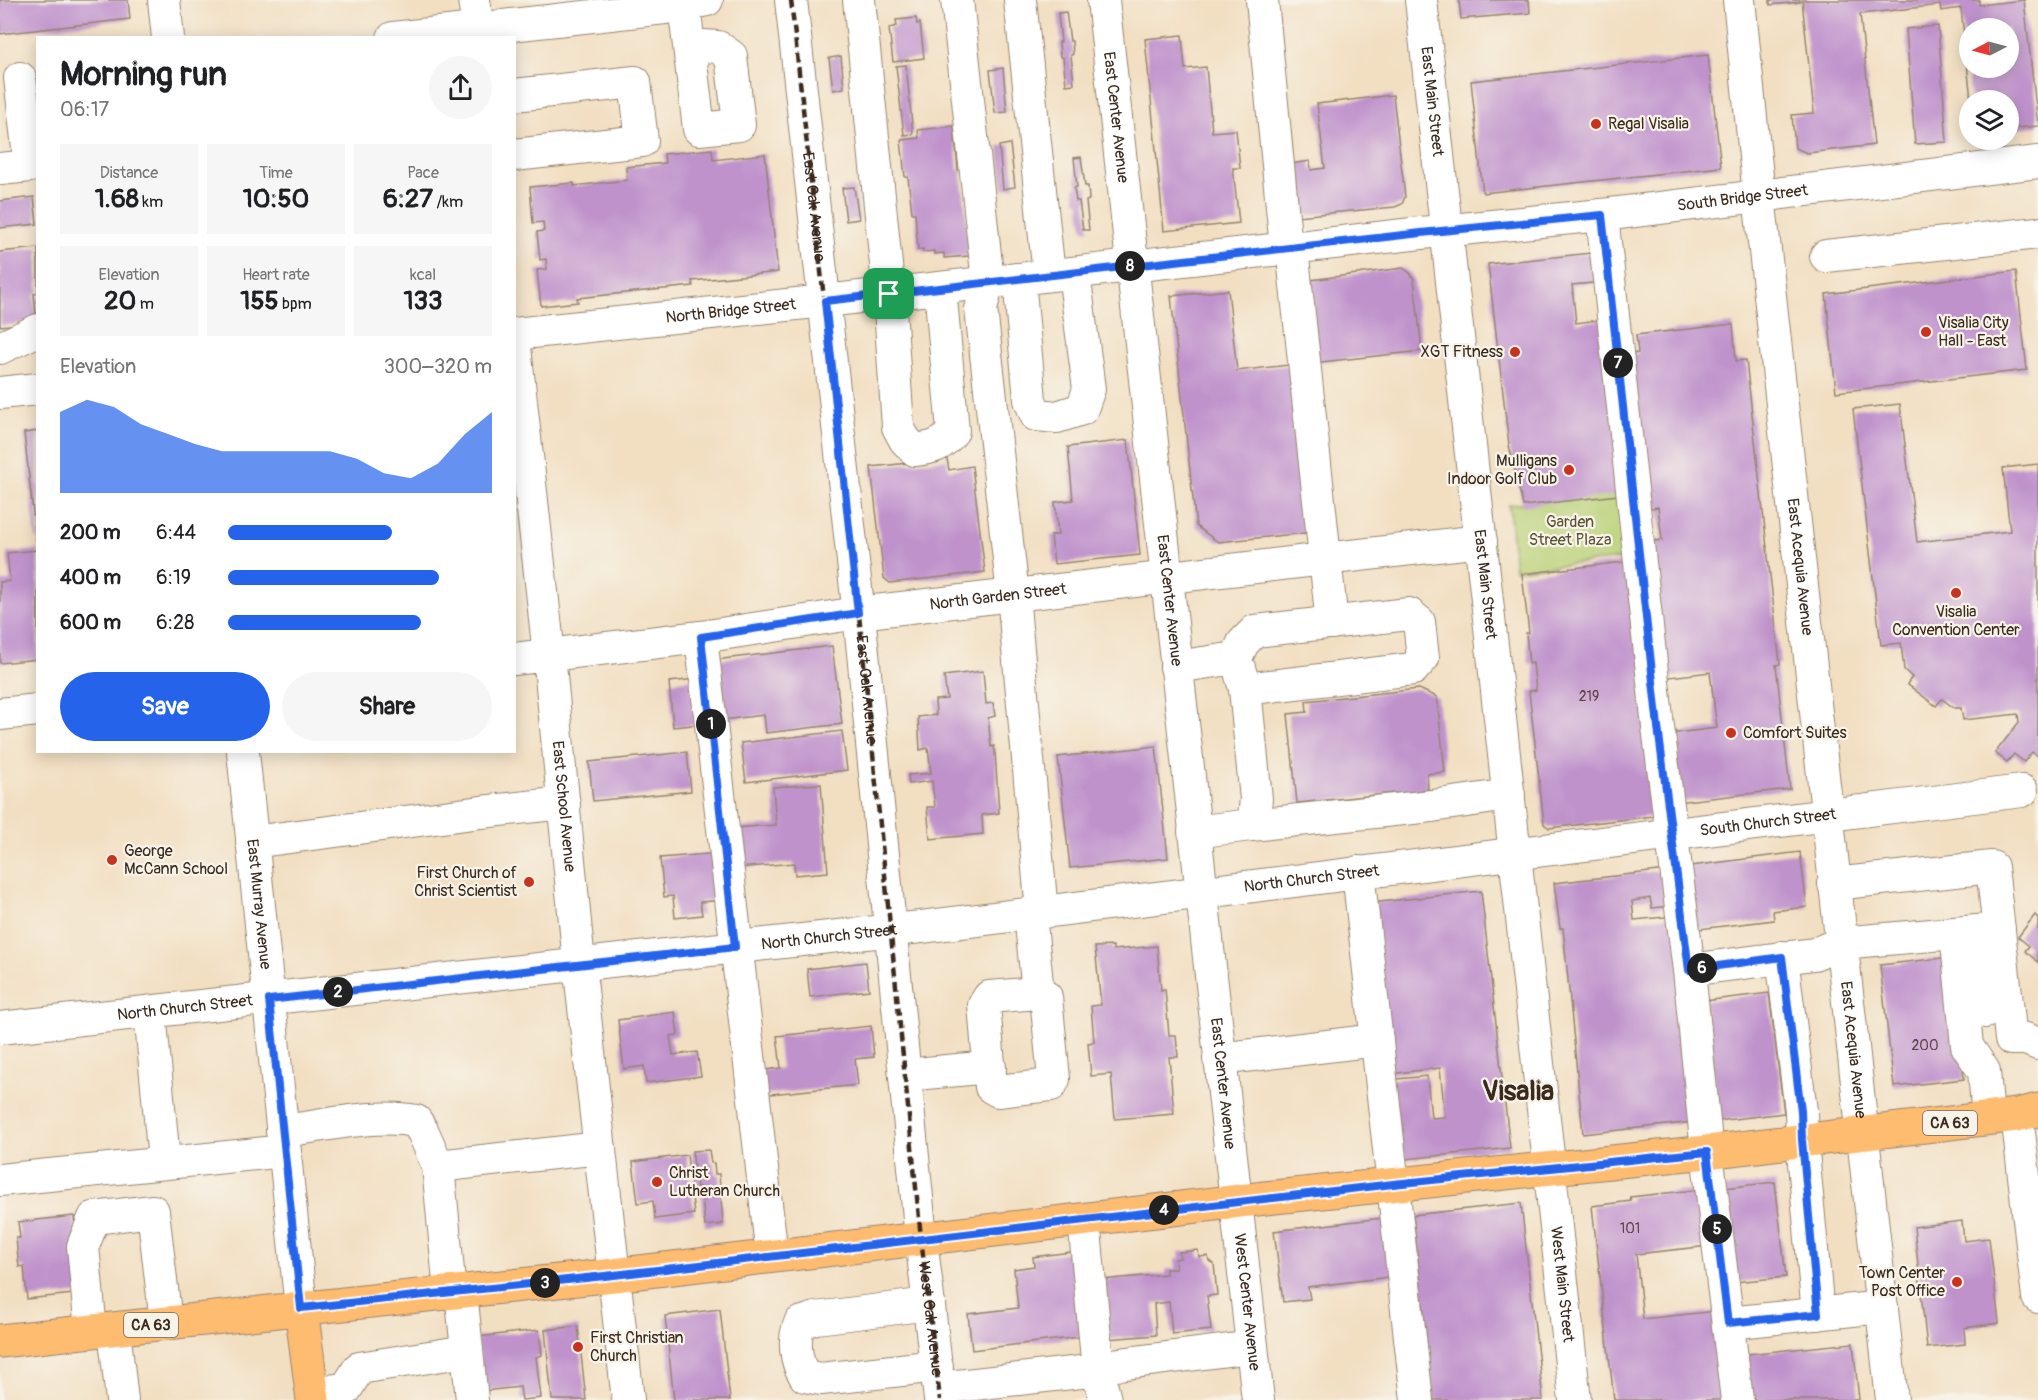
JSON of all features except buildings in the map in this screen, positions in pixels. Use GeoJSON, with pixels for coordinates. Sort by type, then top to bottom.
{"type":"FeatureCollection","features":[{"type":"Feature","properties":{"kind":"main road","name":"CA 63"},"geometry":{"type":"LineString","coordinates":[[0,1341],[614,1275],[1393,1184],[1707,1152],[2014,1114]]}},
{"type":"Feature","properties":{"kind":"main road"},"geometry":{"type":"LineString","coordinates":[[301,1308],[312,1397]]}},
{"type":"Feature","properties":{"kind":"street"},"geometry":{"type":"LineString","coordinates":[[164,0],[168,36]]}},
{"type":"Feature","properties":{"kind":"street","name":"East Oak Avenue"},"geometry":{"type":"LineString","coordinates":[[791,0],[858,613],[921,1238]]}},
{"type":"Feature","properties":{"kind":"street"},"geometry":{"type":"LineString","coordinates":[[859,0],[889,294],[898,427],[905,440],[915,450],[934,448],[945,442],[953,431],[940,288]]}},
{"type":"Feature","properties":{"kind":"street"},"geometry":{"type":"LineString","coordinates":[[957,0],[1032,277]]}},
{"type":"Feature","properties":{"kind":"street"},"geometry":{"type":"LineString","coordinates":[[1020,0],[1032,277]]}},
{"type":"Feature","properties":{"kind":"street","name":"East Center Avenue"},"geometry":{"type":"LineString","coordinates":[[1102,0],[1236,1202]]}},
{"type":"Feature","properties":{"kind":"street"},"geometry":{"type":"LineString","coordinates":[[1262,0],[1332,623]]}},
{"type":"Feature","properties":{"kind":"street","name":"East Main Street"},"geometry":{"type":"LineString","coordinates":[[1421,0],[1550,1168]]}},
{"type":"Feature","properties":{"kind":"street","name":"East Acequia Avenue"},"geometry":{"type":"LineString","coordinates":[[1739,0],[1758,196],[1892,1400]]}},
{"type":"Feature","properties":{"kind":"street"},"geometry":{"type":"LineString","coordinates":[[404,36],[477,22],[680,3],[689,45]]}},
{"type":"Feature","properties":{"kind":"street"},"geometry":{"type":"LineString","coordinates":[[0,169],[30,166],[33,146],[19,78]]}},
{"type":"Feature","properties":{"kind":"street"},"geometry":{"type":"LineString","coordinates":[[516,95],[635,82],[642,141],[516,155]]}},
{"type":"Feature","properties":{"kind":"street","name":"South Bridge Street"},"geometry":{"type":"LineString","coordinates":[[1446,230],[1602,215],[2038,162]]}},
{"type":"Feature","properties":{"kind":"street"},"geometry":{"type":"LineString","coordinates":[[1602,215],[1670,834],[1689,970],[1707,1152],[1737,1400]]}},
{"type":"Feature","properties":{"kind":"street","name":"North Bridge Street"},"geometry":{"type":"LineString","coordinates":[[516,336],[1446,230]]}},
{"type":"Feature","properties":{"kind":"street"},"geometry":{"type":"LineString","coordinates":[[1826,256],[2038,233]]}},
{"type":"Feature","properties":{"kind":"street"},"geometry":{"type":"LineString","coordinates":[[1032,277],[981,309],[1013,595],[1036,913],[1038,993]]}},
{"type":"Feature","properties":{"kind":"street"},"geometry":{"type":"LineString","coordinates":[[0,348],[36,331]]}},
{"type":"Feature","properties":{"kind":"street","name":"East School Avenue"},"geometry":{"type":"LineString","coordinates":[[516,354],[549,655],[579,963],[628,1400]]}},
{"type":"Feature","properties":{"kind":"street"},"geometry":{"type":"LineString","coordinates":[[0,393],[36,389]]}},
{"type":"Feature","properties":{"kind":"street","name":"North Garden Street"},"geometry":{"type":"LineString","coordinates":[[516,658],[701,637],[858,613],[1481,541]]}},
{"type":"Feature","properties":{"kind":"street"},"geometry":{"type":"LineString","coordinates":[[1245,689],[1413,669],[1423,658],[1419,622],[1409,614],[1255,631],[1243,644],[1236,658],[1245,689],[1256,799],[1251,825]]}},
{"type":"Feature","properties":{"kind":"street"},"geometry":{"type":"LineString","coordinates":[[701,637],[772,1256]]}},
{"type":"Feature","properties":{"kind":"street"},"geometry":{"type":"LineString","coordinates":[[1176,667],[1236,658]]}},
{"type":"Feature","properties":{"kind":"street"},"geometry":{"type":"LineString","coordinates":[[0,714],[36,710]]}},
{"type":"Feature","properties":{"kind":"street","name":"East Murray Avenue"},"geometry":{"type":"LineString","coordinates":[[243,753],[301,1308]]}},
{"type":"Feature","properties":{"kind":"street","name":"South Church Street"},"geometry":{"type":"LineString","coordinates":[[1515,852],[2022,791]]}},
{"type":"Feature","properties":{"kind":"street"},"geometry":{"type":"LineString","coordinates":[[1194,832],[1509,795]]}},
{"type":"Feature","properties":{"kind":"street"},"geometry":{"type":"LineString","coordinates":[[252,842],[564,803]]}},
{"type":"Feature","properties":{"kind":"street","name":"North Church Street"},"geometry":{"type":"LineString","coordinates":[[0,1028],[890,930],[1515,852]]}},
{"type":"Feature","properties":{"kind":"street"},"geometry":{"type":"LineString","coordinates":[[1834,884],[1992,867],[1999,1042],[1985,1066]]}},
{"type":"Feature","properties":{"kind":"street"},"geometry":{"type":"LineString","coordinates":[[1358,872],[1417,1400]]}},
{"type":"Feature","properties":{"kind":"street"},"geometry":{"type":"LineString","coordinates":[[1689,970],[1814,954],[1841,943],[1993,930]]}},
{"type":"Feature","properties":{"kind":"street"},"geometry":{"type":"LineString","coordinates":[[1993,930],[2011,1039],[2026,1039],[2038,1044]]}},
{"type":"Feature","properties":{"kind":"street"},"geometry":{"type":"LineString","coordinates":[[1956,933],[1970,962],[1985,1066],[2014,1114],[2038,1297]]}},
{"type":"Feature","properties":{"kind":"street"},"geometry":{"type":"LineString","coordinates":[[1782,957],[1801,1111],[1818,1314]]}},
{"type":"Feature","properties":{"kind":"street"},"geometry":{"type":"LineString","coordinates":[[1038,993],[1046,997],[1054,1079],[1051,1085],[998,1091],[992,1087],[984,1005],[989,998],[1038,993]]}},
{"type":"Feature","properties":{"kind":"street"},"geometry":{"type":"LineString","coordinates":[[150,1012],[163,1150]]}},
{"type":"Feature","properties":{"kind":"street"},"geometry":{"type":"LineString","coordinates":[[1219,1059],[1377,1040]]}},
{"type":"Feature","properties":{"kind":"street"},"geometry":{"type":"LineString","coordinates":[[905,1075],[990,1067]]}},
{"type":"Feature","properties":{"kind":"street"},"geometry":{"type":"LineString","coordinates":[[0,1180],[284,1141],[376,1119],[400,1118],[416,1121],[438,1166],[455,1292],[467,1351],[472,1400]]}},
{"type":"Feature","properties":{"kind":"street"},"geometry":{"type":"LineString","coordinates":[[438,1166],[600,1148]]}},
{"type":"Feature","properties":{"kind":"street","name":"West Main Street"},"geometry":{"type":"LineString","coordinates":[[1550,1168],[1575,1400]]}},
{"type":"Feature","properties":{"kind":"street","name":"West Center Avenue"},"geometry":{"type":"LineString","coordinates":[[1236,1202],[1258,1400]]}},
{"type":"Feature","properties":{"kind":"street"},"geometry":{"type":"LineString","coordinates":[[122,1400],[83,1246],[93,1218],[153,1211],[166,1323]]}},
{"type":"Feature","properties":{"kind":"street"},"geometry":{"type":"LineString","coordinates":[[1084,1220],[1098,1370],[1105,1400]]}},
{"type":"Feature","properties":{"kind":"street","name":"West Oak Avenue"},"geometry":{"type":"LineString","coordinates":[[921,1238],[939,1385]]}},
{"type":"Feature","properties":{"kind":"street"},"geometry":{"type":"LineString","coordinates":[[929,1304],[816,1318],[800,1323],[795,1335],[800,1367],[805,1376],[821,1379],[939,1385],[1098,1370],[1119,1364],[1252,1347]]}},
{"type":"Feature","properties":{"kind":"street"},"geometry":{"type":"LineString","coordinates":[[1728,1323],[1882,1307]]}},
{"type":"Feature","properties":{"kind":"street"},"geometry":{"type":"LineString","coordinates":[[312,1397],[346,1389],[358,1368],[467,1351]]}},
{"type":"Feature","properties":{"kind":"green space","name":"Garden Street Plaza"},"geometry":{"type":"Polygon","coordinates":[[[1624,493],[1631,558],[1515,570],[1509,505],[1624,493]]]}},
{"type":"Feature","properties":{"kind":"railway"},"geometry":{"type":"LineString","coordinates":[[791,0],[862,643],[921,1238],[940,1400]]}},
{"type":"Feature","properties":{"kind":"place","name":"Regal Visalia"},"geometry":{"type":"Point","coordinates":[1596,124]}},
{"type":"Feature","properties":{"kind":"place","name":"Visalia City Hall - East"},"geometry":{"type":"Point","coordinates":[1926,332]}},
{"type":"Feature","properties":{"kind":"place","name":"XGT Fitness"},"geometry":{"type":"Point","coordinates":[1515,352]}},
{"type":"Feature","properties":{"kind":"place","name":"Mulligans Indoor Golf Club"},"geometry":{"type":"Point","coordinates":[1569,470]}},
{"type":"Feature","properties":{"kind":"place","name":"Visalia Convention Center"},"geometry":{"type":"Point","coordinates":[1956,593]}},
{"type":"Feature","properties":{"kind":"place","name":"Comfort Suites"},"geometry":{"type":"Point","coordinates":[1731,733]}},
{"type":"Feature","properties":{"kind":"place","name":"George McCann School"},"geometry":{"type":"Point","coordinates":[112,860]}},
{"type":"Feature","properties":{"kind":"place","name":"First Church of Christ Scientist"},"geometry":{"type":"Point","coordinates":[529,882]}},
{"type":"Feature","properties":{"kind":"place","name":"Christ Lutheran Church"},"geometry":{"type":"Point","coordinates":[657,1182]}},
{"type":"Feature","properties":{"kind":"place","name":"Town Center Post Office"},"geometry":{"type":"Point","coordinates":[1957,1282]}},
{"type":"Feature","properties":{"kind":"place","name":"First Christian Church"},"geometry":{"type":"Point","coordinates":[578,1347]}},
{"type":"Feature","properties":{"kind":"district","name":"Visalia"},"geometry":{"type":"Point","coordinates":[1518,1091]}},
{"type":"Feature","properties":{"kind":"route"},"geometry":{"type":"LineString","coordinates":[[1602,215],[1670,834],[1689,970],[1782,957],[1801,1111],[1818,1314],[1728,1323],[1707,1152],[1393,1184],[614,1275],[301,1308],[269,1000],[735,947],[701,637],[858,613],[825,301],[889,294],[1421,233],[1602,215]]}}]}
